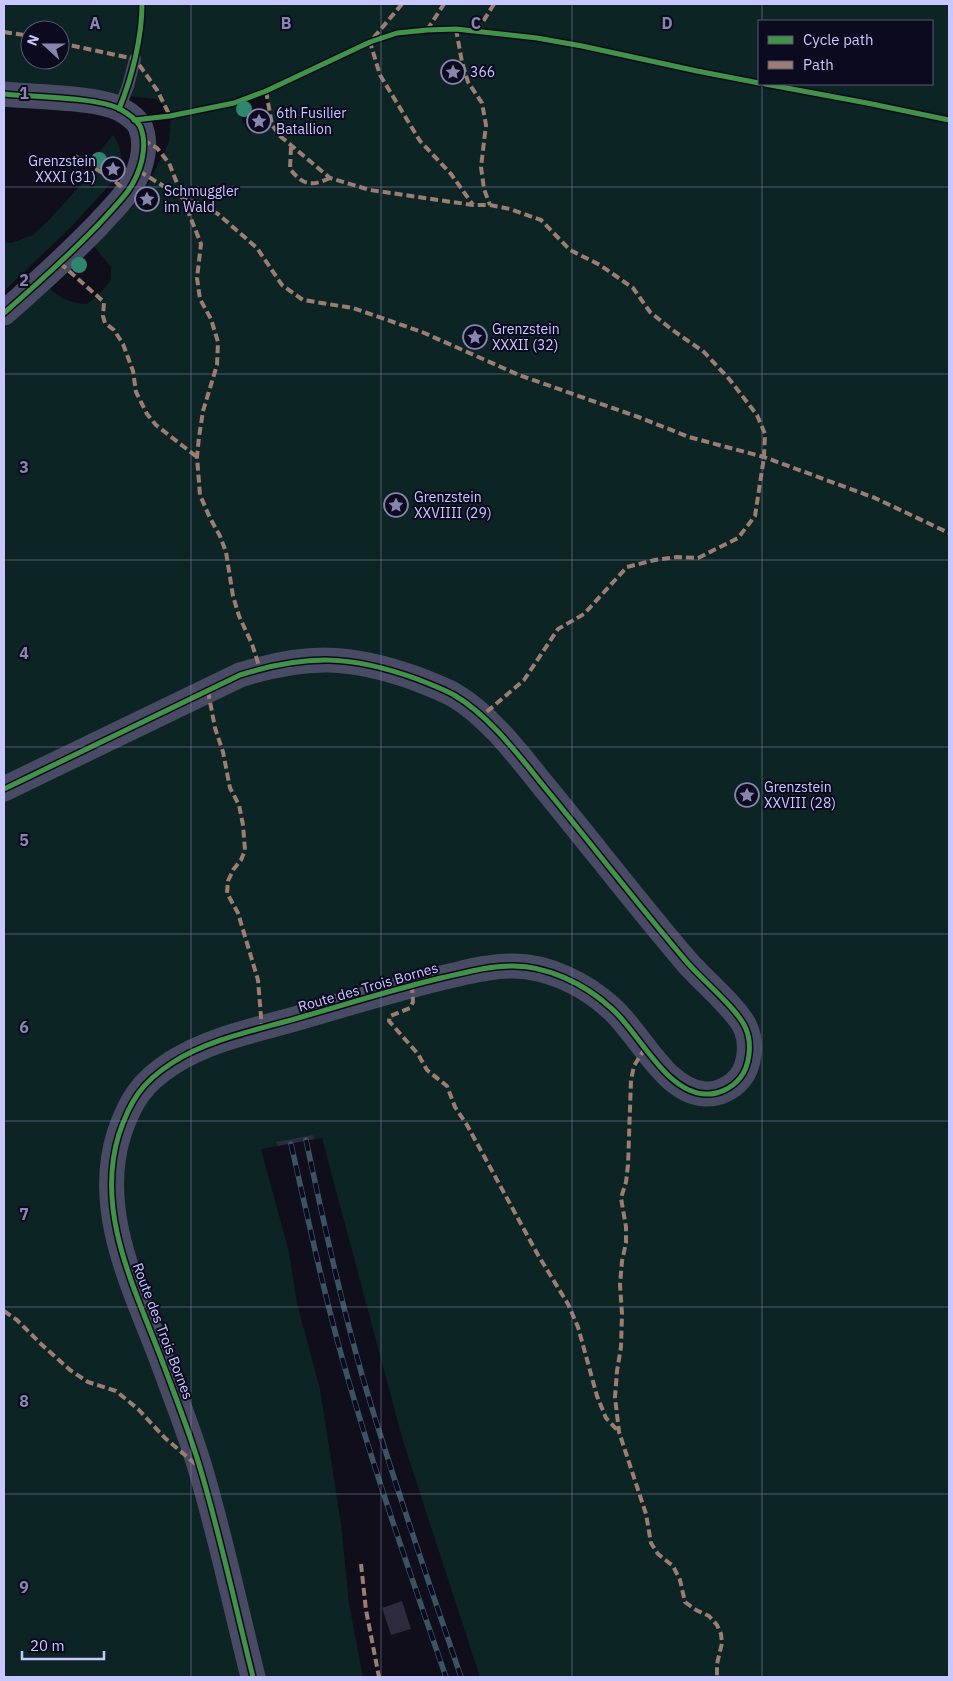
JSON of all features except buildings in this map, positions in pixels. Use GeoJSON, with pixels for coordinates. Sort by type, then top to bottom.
{"type":"FeatureCollection","features":[{"type":"Feature","properties":{"kind":"street"},"geometry":{"type":"LineString","coordinates":[[4,94],[82,100],[118,108],[140,126],[143,140],[143,156],[139,171],[127,192],[86,238],[4,313]]}},
{"type":"Feature","properties":{"kind":"street","name":"Route des Trois Bornes"},"geometry":{"type":"LineString","coordinates":[[4,790],[240,675],[260,669],[294,661],[332,660],[364,663],[400,673],[457,696],[482,716],[516,753],[697,974],[734,1012],[746,1029],[749,1047],[748,1063],[740,1078],[726,1090],[712,1095],[693,1092],[677,1083],[663,1070],[624,1020],[607,1004],[584,989],[567,979],[539,968],[514,966],[491,968],[412,985],[209,1044],[172,1062],[144,1084],[127,1108],[116,1145],[110,1192],[115,1229],[123,1258],[176,1397],[200,1468],[253,1677]]}},
{"type":"Feature","properties":{"kind":"lane"},"geometry":{"type":"LineString","coordinates":[[118,108],[128,86],[135,60]]}},
{"type":"Feature","properties":{"kind":"green space"},"geometry":{"type":"Polygon","coordinates":[[[4,4],[949,4],[949,1677],[480,1677],[403,1441],[322,1138],[261,1149],[289,1252],[297,1304],[320,1389],[341,1524],[349,1603],[363,1677],[4,1677],[4,328],[48,287],[66,300],[87,304],[98,296],[111,280],[111,267],[93,245],[134,205],[146,189],[169,142],[171,112],[156,99],[4,84],[4,4]],[[266,91],[234,103],[248,132],[272,124],[266,91]]]}},
{"type":"Feature","properties":{"kind":"green space"},"geometry":{"type":"Polygon","coordinates":[[[113,135],[119,145],[121,156],[116,178],[70,228],[6,289],[4,296],[4,242],[11,243],[33,235],[50,219],[95,169],[93,159],[113,135]]]}},
{"type":"Feature","properties":{"kind":"railway"},"geometry":{"type":"LineString","coordinates":[[306,1140],[339,1288],[362,1375],[461,1677]]}},
{"type":"Feature","properties":{"kind":"railway"},"geometry":{"type":"LineString","coordinates":[[291,1144],[325,1293],[349,1382],[383,1493],[446,1677]]}},
{"type":"Feature","properties":{"kind":"marked path"},"geometry":{"type":"LineString","coordinates":[[402,4],[370,42],[380,75],[420,141],[451,174],[473,205]]}},
{"type":"Feature","properties":{"kind":"marked path"},"geometry":{"type":"LineString","coordinates":[[427,30],[444,4]]}},
{"type":"Feature","properties":{"kind":"marked path"},"geometry":{"type":"LineString","coordinates":[[477,31],[494,4]]}},
{"type":"Feature","properties":{"kind":"marked path"},"geometry":{"type":"LineString","coordinates":[[456,29],[468,82],[482,103],[486,125],[481,167],[484,189],[490,205]]}},
{"type":"Feature","properties":{"kind":"marked path"},"geometry":{"type":"LineString","coordinates":[[4,32],[20,34]]}},
{"type":"Feature","properties":{"kind":"marked path"},"geometry":{"type":"LineString","coordinates":[[70,45],[135,59],[157,90],[170,116]]}},
{"type":"Feature","properties":{"kind":"marked path"},"geometry":{"type":"LineString","coordinates":[[266,91],[272,125],[280,136],[330,178],[370,190],[473,205],[490,205],[510,209],[541,220],[570,250],[600,265],[633,288],[650,312],[704,352],[730,380],[757,415],[765,434],[764,457],[755,516],[738,538],[698,558],[677,557],[627,567],[584,614],[558,629],[524,680],[482,716]]}},
{"type":"Feature","properties":{"kind":"marked path"},"geometry":{"type":"LineString","coordinates":[[143,140],[157,148],[169,163],[201,244],[197,278],[200,299],[211,319],[218,342],[217,365],[203,411],[199,437],[197,457],[200,495],[226,552],[233,596],[260,669]]}},
{"type":"Feature","properties":{"kind":"marked path"},"geometry":{"type":"LineString","coordinates":[[291,147],[290,169],[299,178],[308,183],[318,183],[330,178]]}},
{"type":"Feature","properties":{"kind":"marked path"},"geometry":{"type":"LineString","coordinates":[[75,156],[111,178],[127,192]]}},
{"type":"Feature","properties":{"kind":"marked path"},"geometry":{"type":"LineString","coordinates":[[139,171],[183,198],[202,205],[218,214],[257,248],[282,285],[303,300],[353,308],[422,332],[519,375],[689,437],[764,457],[875,498],[949,533]]}},
{"type":"Feature","properties":{"kind":"marked path"},"geometry":{"type":"LineString","coordinates":[[60,263],[104,302],[103,316],[105,323],[114,330],[123,344],[133,371],[136,392],[147,414],[156,425],[197,457]]}},
{"type":"Feature","properties":{"kind":"marked path"},"geometry":{"type":"LineString","coordinates":[[208,691],[230,788],[239,805],[243,825],[245,850],[228,881],[227,893],[238,913],[258,980],[262,1029]]}},
{"type":"Feature","properties":{"kind":"marked path"},"geometry":{"type":"LineString","coordinates":[[412,985],[413,1002],[410,1008],[390,1016],[389,1021],[418,1054],[427,1070],[447,1086],[455,1107],[467,1125],[538,1255],[568,1304],[578,1327],[597,1396],[606,1418],[619,1432]]}},
{"type":"Feature","properties":{"kind":"marked path"},"geometry":{"type":"LineString","coordinates":[[645,1048],[634,1066],[631,1080],[628,1165],[626,1182],[621,1198],[626,1227],[626,1243],[620,1285],[622,1314],[621,1347],[615,1397],[619,1432],[646,1514],[651,1543],[658,1554],[673,1566],[680,1580],[685,1602],[709,1616],[717,1625],[721,1634],[722,1643],[717,1664],[717,1677]]}},
{"type":"Feature","properties":{"kind":"marked path"},"geometry":{"type":"LineString","coordinates":[[4,1311],[17,1320],[70,1370],[88,1382],[116,1391],[138,1409],[165,1438],[199,1467]]}},
{"type":"Feature","properties":{"kind":"marked path"},"geometry":{"type":"LineString","coordinates":[[361,1564],[366,1610],[379,1677]]}},
{"type":"Feature","properties":{"kind":"cycle path"},"geometry":{"type":"LineString","coordinates":[[119,109],[135,57],[142,17],[142,4]]}},
{"type":"Feature","properties":{"kind":"cycle path"},"geometry":{"type":"LineString","coordinates":[[134,120],[170,116],[234,103],[266,91],[370,42],[397,33],[427,30],[456,29],[537,38],[758,83]]}},
{"type":"Feature","properties":{"kind":"cycle path"},"geometry":{"type":"LineString","coordinates":[[770,85],[949,120]]}},
{"type":"Feature","properties":{"kind":"cycle path"},"geometry":{"type":"LineString","coordinates":[[4,94],[64,98],[110,105],[120,109],[136,121],[143,134],[144,143],[142,160],[136,177],[125,195],[75,248],[4,313]]}},
{"type":"Feature","properties":{"kind":"cycle path"},"geometry":{"type":"LineString","coordinates":[[4,789],[240,675],[287,663],[329,660],[371,665],[393,671],[454,695],[480,714],[504,738],[650,919],[686,961],[736,1013],[748,1035],[748,1061],[737,1082],[729,1088],[715,1093],[705,1094],[691,1091],[677,1083],[665,1072],[611,1008],[589,991],[564,978],[538,969],[502,966],[476,970],[407,987],[219,1041],[187,1054],[172,1063],[153,1077],[138,1093],[123,1122],[113,1164],[112,1194],[115,1223],[131,1281],[179,1405],[197,1458],[215,1522],[253,1677]]}},
{"type":"Feature","properties":{"kind":"place","name":"366"},"geometry":{"type":"Point","coordinates":[453,72]}},
{"type":"Feature","properties":{"kind":"place","name":"6th Fusilier Batallion"},"geometry":{"type":"Point","coordinates":[259,121]}},
{"type":"Feature","properties":{"kind":"place","name":"Grenzstein XXXI (31)"},"geometry":{"type":"Point","coordinates":[113,169]}},
{"type":"Feature","properties":{"kind":"place","name":"Schmuggler im Wald"},"geometry":{"type":"Point","coordinates":[147,199]}},
{"type":"Feature","properties":{"kind":"place","name":"Grenzstein XXXII (32)"},"geometry":{"type":"Point","coordinates":[475,337]}},
{"type":"Feature","properties":{"kind":"place","name":"Grenzstein XXVIIII (29)"},"geometry":{"type":"Point","coordinates":[396,505]}},
{"type":"Feature","properties":{"kind":"place","name":"Grenzstein XXVIII (28)"},"geometry":{"type":"Point","coordinates":[747,795]}}]}
